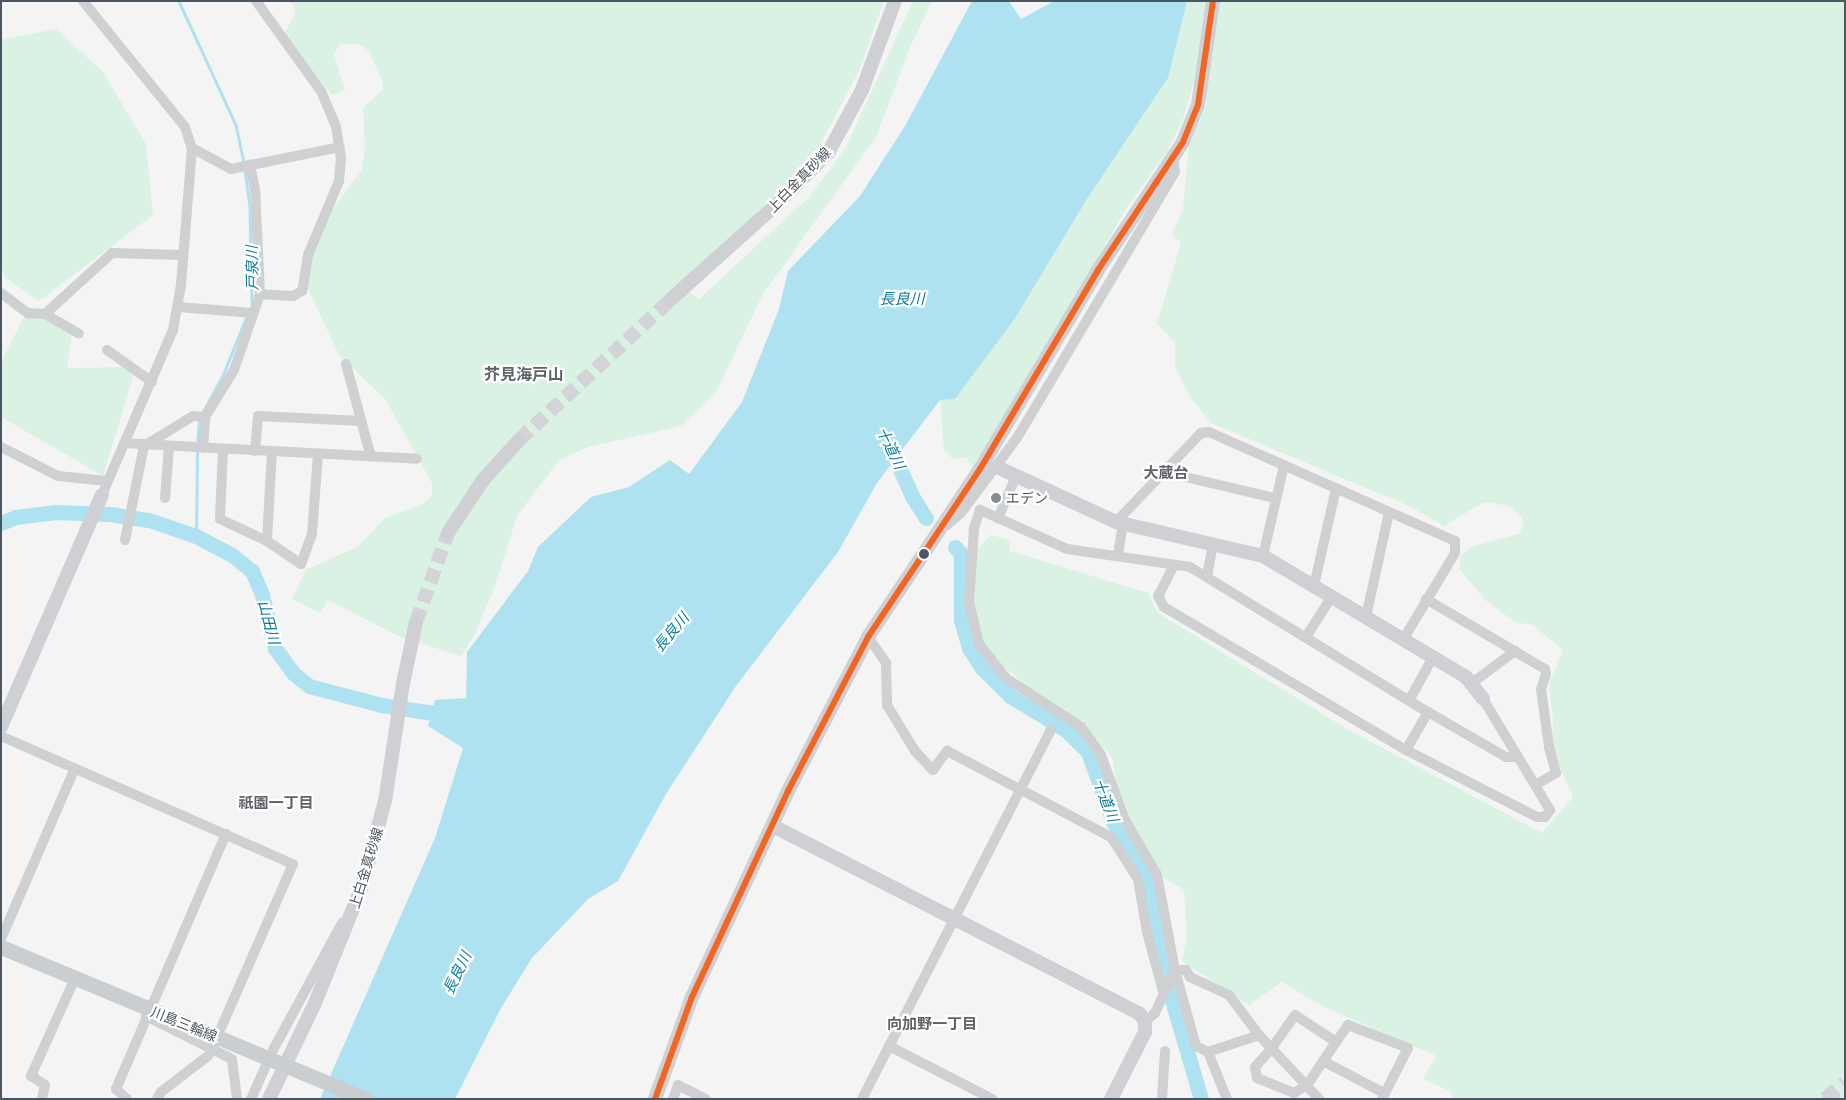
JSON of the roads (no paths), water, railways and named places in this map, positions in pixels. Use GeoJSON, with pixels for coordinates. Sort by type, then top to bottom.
{"type":"FeatureCollection","features":[{"type":"Feature","properties":{"kind":"main road","name":"川島三輪線"},"geometry":{"type":"LineString","coordinates":[[1,947],[75,978],[148,1013],[302,1071],[367,1099]]}},
{"type":"Feature","properties":{"kind":"street"},"geometry":{"type":"LineString","coordinates":[[1,727],[107,481],[152,382],[173,330],[178,307],[192,148],[185,127],[83,1]]}},
{"type":"Feature","properties":{"kind":"street"},"geometry":{"type":"LineString","coordinates":[[256,1],[321,91],[340,147],[339,181],[308,254],[302,291],[293,296],[260,294]]}},
{"type":"Feature","properties":{"kind":"street","name":"上白金真砂線"},"geometry":{"type":"LineString","coordinates":[[670,300],[776,206],[828,153],[862,90],[894,1]]}},
{"type":"Feature","properties":{"kind":"street"},"geometry":{"type":"LineString","coordinates":[[655,1099],[692,998],[818,729],[868,637],[938,532],[1098,270],[1183,142],[1198,105],[1213,1]]}},
{"type":"Feature","properties":{"kind":"street"},"geometry":{"type":"LineString","coordinates":[[192,148],[231,169],[340,147]]}},
{"type":"Feature","properties":{"kind":"street"},"geometry":{"type":"LineString","coordinates":[[938,532],[961,514],[997,467],[1175,172],[1173,156]]}},
{"type":"Feature","properties":{"kind":"street"},"geometry":{"type":"LineString","coordinates":[[144,446],[201,417],[234,370],[260,294],[255,189],[245,167]]}},
{"type":"Feature","properties":{"kind":"street"},"geometry":{"type":"LineString","coordinates":[[45,314],[112,253],[182,255]]}},
{"type":"Feature","properties":{"kind":"street"},"geometry":{"type":"LineString","coordinates":[[1,293],[28,313],[45,314],[79,334]]}},
{"type":"Feature","properties":{"kind":"street"},"geometry":{"type":"LineString","coordinates":[[178,307],[253,314]]}},
{"type":"Feature","properties":{"kind":"street"},"geometry":{"type":"LineString","coordinates":[[107,350],[152,382]]}},
{"type":"Feature","properties":{"kind":"street"},"geometry":{"type":"LineString","coordinates":[[346,364],[371,457]]}},
{"type":"Feature","properties":{"kind":"street"},"geometry":{"type":"LineString","coordinates":[[255,451],[258,416],[362,421]]}},
{"type":"Feature","properties":{"kind":"street"},"geometry":{"type":"LineString","coordinates":[[198,448],[201,417]]}},
{"type":"Feature","properties":{"kind":"street"},"geometry":{"type":"LineString","coordinates":[[1118,556],[1120,523],[1201,433],[1209,432],[1455,541],[1455,552],[1426,599],[1404,640]]}},
{"type":"Feature","properties":{"kind":"street"},"geometry":{"type":"LineString","coordinates":[[448,534],[483,480],[519,440]]}},
{"type":"Feature","properties":{"kind":"street"},"geometry":{"type":"LineString","coordinates":[[124,444],[416,459]]}},
{"type":"Feature","properties":{"kind":"street"},"geometry":{"type":"LineString","coordinates":[[125,536],[144,446]]}},
{"type":"Feature","properties":{"kind":"street"},"geometry":{"type":"LineString","coordinates":[[1,447],[58,476],[107,481]]}},
{"type":"Feature","properties":{"kind":"street"},"geometry":{"type":"LineString","coordinates":[[165,498],[169,447]]}},
{"type":"Feature","properties":{"kind":"street"},"geometry":{"type":"LineString","coordinates":[[223,449],[220,519],[266,541],[301,564],[312,534],[318,454]]}},
{"type":"Feature","properties":{"kind":"street"},"geometry":{"type":"LineString","coordinates":[[266,541],[272,452]]}},
{"type":"Feature","properties":{"kind":"street"},"geometry":{"type":"LineString","coordinates":[[1263,556],[1284,465]]}},
{"type":"Feature","properties":{"kind":"street"},"geometry":{"type":"LineString","coordinates":[[997,467],[1120,523],[1263,556],[1433,657],[1472,683],[1550,810],[1542,818],[1406,750],[1164,607],[1158,596],[1174,565]]}},
{"type":"Feature","properties":{"kind":"street"},"geometry":{"type":"LineString","coordinates":[[1164,472],[1275,498]]}},
{"type":"Feature","properties":{"kind":"street"},"geometry":{"type":"LineString","coordinates":[[998,518],[1016,476]]}},
{"type":"Feature","properties":{"kind":"street"},"geometry":{"type":"LineString","coordinates":[[1314,586],[1336,488]]}},
{"type":"Feature","properties":{"kind":"street"},"geometry":{"type":"LineString","coordinates":[[1227,1099],[1208,1052],[1196,1046],[1173,973],[1157,875],[1124,818],[1094,742],[1081,727],[1006,678],[979,644],[969,602],[974,529],[980,510],[1067,549],[1190,567],[1410,699],[1428,712],[1506,757],[1518,757]]}},
{"type":"Feature","properties":{"kind":"street"},"geometry":{"type":"LineString","coordinates":[[1366,617],[1389,512]]}},
{"type":"Feature","properties":{"kind":"street"},"geometry":{"type":"LineString","coordinates":[[1207,577],[1213,544]]}},
{"type":"Feature","properties":{"kind":"street"},"geometry":{"type":"LineString","coordinates":[[1306,637],[1332,596]]}},
{"type":"Feature","properties":{"kind":"street"},"geometry":{"type":"LineString","coordinates":[[1426,599],[1545,669],[1546,674],[1541,690],[1549,747],[1556,773],[1535,785]]}},
{"type":"Feature","properties":{"kind":"street","name":"上白金真砂線"},"geometry":{"type":"LineString","coordinates":[[269,1099],[286,1065],[362,886],[386,801],[394,737],[416,622]]}},
{"type":"Feature","properties":{"kind":"street"},"geometry":{"type":"LineString","coordinates":[[868,637],[886,663],[887,705],[915,751],[933,770],[947,751],[1104,831],[1126,855],[1138,879],[1147,932],[1164,989]]}},
{"type":"Feature","properties":{"kind":"street"},"geometry":{"type":"LineString","coordinates":[[1472,683],[1515,652]]}},
{"type":"Feature","properties":{"kind":"street"},"geometry":{"type":"LineString","coordinates":[[1410,699],[1433,657]]}},
{"type":"Feature","properties":{"kind":"street"},"geometry":{"type":"LineString","coordinates":[[1406,750],[1428,712]]}},
{"type":"Feature","properties":{"kind":"street"},"geometry":{"type":"LineString","coordinates":[[862,1099],[1052,729]]}},
{"type":"Feature","properties":{"kind":"street"},"geometry":{"type":"LineString","coordinates":[[1,736],[293,864],[221,1028]]}},
{"type":"Feature","properties":{"kind":"street"},"geometry":{"type":"LineString","coordinates":[[1,939],[74,768]]}},
{"type":"Feature","properties":{"kind":"street"},"geometry":{"type":"LineString","coordinates":[[773,826],[1140,1014],[1145,1022],[1145,1032],[1110,1099]]}},
{"type":"Feature","properties":{"kind":"street"},"geometry":{"type":"LineString","coordinates":[[127,1099],[116,1089],[226,834]]}},
{"type":"Feature","properties":{"kind":"street"},"geometry":{"type":"LineString","coordinates":[[273,1050],[362,886]]}},
{"type":"Feature","properties":{"kind":"street"},"geometry":{"type":"LineString","coordinates":[[1145,1022],[1155,1013],[1164,989],[1173,973],[1186,970],[1190,977],[1229,995],[1259,1035],[1273,1047],[1319,1099]]}},
{"type":"Feature","properties":{"kind":"street"},"geometry":{"type":"LineString","coordinates":[[42,1099],[45,1085],[31,1076],[75,978]]}},
{"type":"Feature","properties":{"kind":"street"},"geometry":{"type":"LineString","coordinates":[[148,1013],[232,1059],[238,1099]]}},
{"type":"Feature","properties":{"kind":"street"},"geometry":{"type":"LineString","coordinates":[[1323,1061],[1383,1096],[1408,1048],[1348,1024],[1336,1042],[1323,1061],[1307,1085],[1294,1094],[1257,1078],[1255,1068],[1273,1047],[1294,1015],[1336,1042]]}},
{"type":"Feature","properties":{"kind":"street"},"geometry":{"type":"LineString","coordinates":[[1208,1052],[1259,1035]]}},
{"type":"Feature","properties":{"kind":"street"},"geometry":{"type":"LineString","coordinates":[[888,1046],[992,1099]]}},
{"type":"Feature","properties":{"kind":"street"},"geometry":{"type":"LineString","coordinates":[[157,1099],[161,1092],[213,1048]]}},
{"type":"Feature","properties":{"kind":"street"},"geometry":{"type":"LineString","coordinates":[[1162,1099],[1165,1051]]}},
{"type":"Feature","properties":{"kind":"street"},"geometry":{"type":"LineString","coordinates":[[251,1099],[266,1066]]}},
{"type":"Feature","properties":{"kind":"street"},"geometry":{"type":"LineString","coordinates":[[673,1099],[678,1085],[706,1099]]}},
{"type":"Feature","properties":{"kind":"water","name":"長良川"},"geometry":{"type":"Polygon","coordinates":[[[972,1],[1009,1],[1021,19],[1054,1],[1187,1],[1168,78],[1087,199],[1014,320],[955,399],[940,400],[877,483],[838,552],[736,686],[666,794],[618,881],[588,899],[532,958],[501,1008],[455,1099],[320,1099],[435,838],[463,748],[428,726],[435,700],[466,698],[467,652],[528,571],[538,547],[591,497],[629,487],[670,460],[689,474],[742,402],[779,309],[788,271],[860,196],[905,126],[972,1]]]}},
{"type":"Feature","properties":{"kind":"waterway","name":"戸泉川"},"geometry":{"type":"LineString","coordinates":[[179,1],[236,125],[244,164]]}},
{"type":"Feature","properties":{"kind":"waterway","name":"戸泉川"},"geometry":{"type":"LineString","coordinates":[[245,170],[250,207],[252,303]]}},
{"type":"Feature","properties":{"kind":"waterway","name":"戸泉川"},"geometry":{"type":"LineString","coordinates":[[201,415],[222,377],[247,315]]}},
{"type":"Feature","properties":{"kind":"waterway","name":"戸泉川"},"geometry":{"type":"LineString","coordinates":[[197,444],[199,420]]}},
{"type":"Feature","properties":{"kind":"waterway","name":"十道川"},"geometry":{"type":"LineString","coordinates":[[887,440],[912,496],[926,518]]}},
{"type":"Feature","properties":{"kind":"waterway","name":"戸泉川"},"geometry":{"type":"LineString","coordinates":[[196,536],[197,449]]}},
{"type":"Feature","properties":{"kind":"waterway","name":"山田川"},"geometry":{"type":"LineString","coordinates":[[1,523],[15,517],[54,512],[110,514],[149,520],[196,536],[232,555],[252,571],[262,595],[275,648],[293,673],[309,686],[382,705],[452,716]]}},
{"type":"Feature","properties":{"kind":"waterway","name":"十道川"},"geometry":{"type":"LineString","coordinates":[[955,547],[961,554],[961,620],[969,648],[982,668],[1010,696],[1066,730],[1088,752],[1113,822],[1145,875],[1160,959],[1201,1099]]}},
{"type":"Feature","properties":{"kind":"tunnel"},"geometry":{"type":"LineString","coordinates":[[519,440],[670,300]]}},
{"type":"Feature","properties":{"kind":"tunnel"},"geometry":{"type":"LineString","coordinates":[[416,622],[448,533]]}},
{"type":"Feature","properties":{"kind":"tunnel"},"geometry":{"type":"LineString","coordinates":[[1825,1099],[1845,1082]]}},
{"type":"Feature","properties":{"kind":"place","name":"エデン"},"geometry":{"type":"Point","coordinates":[996,498]}},
{"type":"Feature","properties":{"kind":"district","name":"芥見海戸山"},"geometry":{"type":"Point","coordinates":[524,374]}},
{"type":"Feature","properties":{"kind":"district","name":"大蔵台"},"geometry":{"type":"Point","coordinates":[1166,473]}},
{"type":"Feature","properties":{"kind":"district","name":"祇園一丁目"},"geometry":{"type":"Point","coordinates":[276,803]}},
{"type":"Feature","properties":{"kind":"district","name":"向加野一丁目"},"geometry":{"type":"Point","coordinates":[932,1024]}}]}
